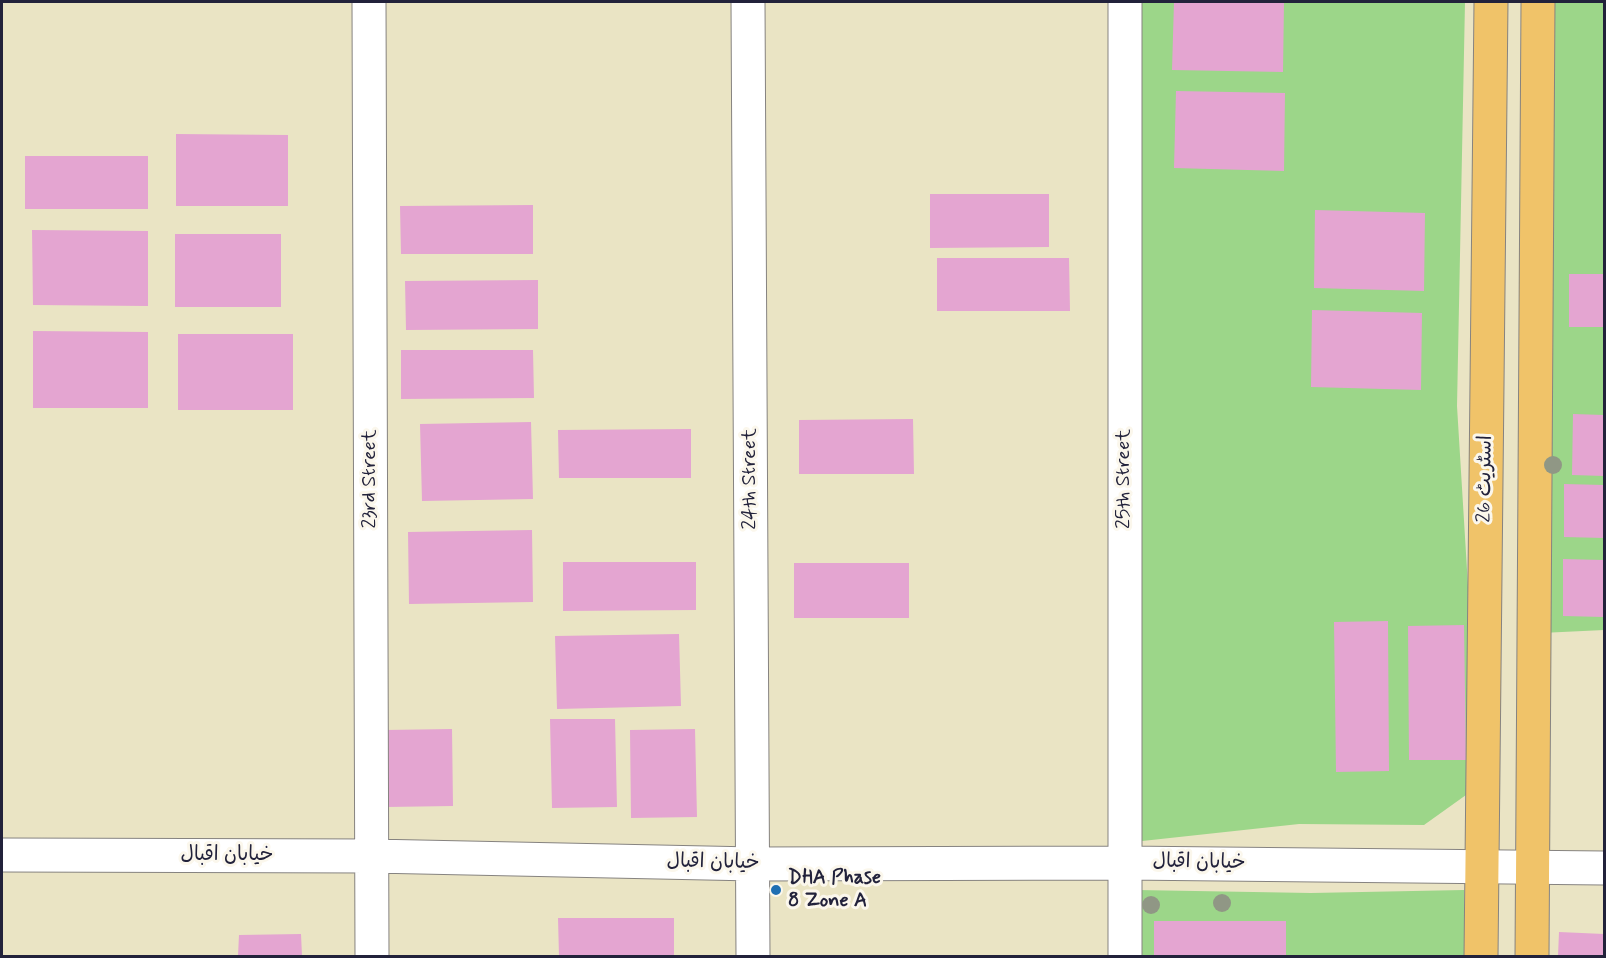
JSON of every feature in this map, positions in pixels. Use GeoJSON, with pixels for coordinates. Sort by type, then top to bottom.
{"type":"FeatureCollection","features":[{"type":"Feature","properties":{"kind":"main road","name":"اسٹریٹ 26"},"geometry":{"type":"LineString","coordinates":[[1481,957],[1491,2]]}},
{"type":"Feature","properties":{"kind":"main road"},"geometry":{"type":"LineString","coordinates":[[1532,957],[1538,2]]}},
{"type":"Feature","properties":{"kind":"street","name":"23rd Street"},"geometry":{"type":"LineString","coordinates":[[369,2],[372,957]]}},
{"type":"Feature","properties":{"kind":"street","name":"24th Street"},"geometry":{"type":"LineString","coordinates":[[748,2],[753,957]]}},
{"type":"Feature","properties":{"kind":"street","name":"25th Street"},"geometry":{"type":"LineString","coordinates":[[1125,2],[1125,957]]}},
{"type":"Feature","properties":{"kind":"street","name":"خیابان اقبال"},"geometry":{"type":"LineString","coordinates":[[2,855],[372,856],[754,864],[1125,862],[1605,868]]}},
{"type":"Feature","properties":{"kind":"green space"},"geometry":{"type":"Polygon","coordinates":[[[1142,2],[1465,2],[1457,406],[1470,619],[1466,795],[1424,825],[1299,824],[1133,842],[1142,2]]]}},
{"type":"Feature","properties":{"kind":"green space"},"geometry":{"type":"Polygon","coordinates":[[[1548,2],[1604,2],[1604,630],[1541,633],[1548,2]]]}},
{"type":"Feature","properties":{"kind":"green space"},"geometry":{"type":"Polygon","coordinates":[[[1137,890],[1311,893],[1464,890],[1464,956],[1137,956],[1137,890]]]}},
{"type":"Feature","properties":{"kind":"building"},"geometry":{"type":"Polygon","coordinates":[[[1174,2],[1284,2],[1283,72],[1172,70],[1174,2]]]}},
{"type":"Feature","properties":{"kind":"building"},"geometry":{"type":"Polygon","coordinates":[[[1176,91],[1285,93],[1284,171],[1174,168],[1176,91]]]}},
{"type":"Feature","properties":{"kind":"building"},"geometry":{"type":"Polygon","coordinates":[[[176,134],[288,135],[288,206],[176,206],[176,134]]]}},
{"type":"Feature","properties":{"kind":"building"},"geometry":{"type":"Polygon","coordinates":[[[25,156],[148,156],[148,209],[25,209],[25,156]]]}},
{"type":"Feature","properties":{"kind":"building"},"geometry":{"type":"Polygon","coordinates":[[[930,194],[1049,194],[1049,247],[930,248],[930,194]]]}},
{"type":"Feature","properties":{"kind":"building"},"geometry":{"type":"Polygon","coordinates":[[[533,205],[533,254],[401,254],[400,206],[533,205]]]}},
{"type":"Feature","properties":{"kind":"building"},"geometry":{"type":"Polygon","coordinates":[[[1315,210],[1425,213],[1424,291],[1314,288],[1315,210]]]}},
{"type":"Feature","properties":{"kind":"building"},"geometry":{"type":"Polygon","coordinates":[[[32,230],[148,231],[148,306],[33,305],[32,230]]]}},
{"type":"Feature","properties":{"kind":"building"},"geometry":{"type":"Polygon","coordinates":[[[175,234],[281,234],[281,307],[175,307],[175,234]]]}},
{"type":"Feature","properties":{"kind":"building"},"geometry":{"type":"Polygon","coordinates":[[[937,258],[1069,258],[1070,311],[937,311],[937,258]]]}},
{"type":"Feature","properties":{"kind":"building"},"geometry":{"type":"Polygon","coordinates":[[[1569,274],[1604,274],[1604,327],[1569,327],[1569,274]]]}},
{"type":"Feature","properties":{"kind":"building"},"geometry":{"type":"Polygon","coordinates":[[[538,280],[538,329],[406,330],[405,281],[538,280]]]}},
{"type":"Feature","properties":{"kind":"building"},"geometry":{"type":"Polygon","coordinates":[[[1312,310],[1422,313],[1421,390],[1311,387],[1312,310]]]}},
{"type":"Feature","properties":{"kind":"building"},"geometry":{"type":"Polygon","coordinates":[[[33,331],[148,332],[148,408],[33,408],[33,331]]]}},
{"type":"Feature","properties":{"kind":"building"},"geometry":{"type":"Polygon","coordinates":[[[178,334],[293,334],[293,410],[178,410],[178,334]]]}},
{"type":"Feature","properties":{"kind":"building"},"geometry":{"type":"Polygon","coordinates":[[[401,350],[533,350],[534,398],[401,399],[401,350]]]}},
{"type":"Feature","properties":{"kind":"building"},"geometry":{"type":"Polygon","coordinates":[[[1573,414],[1604,415],[1604,476],[1572,475],[1573,414]]]}},
{"type":"Feature","properties":{"kind":"building"},"geometry":{"type":"Polygon","coordinates":[[[913,419],[914,474],[799,474],[799,420],[913,419]]]}},
{"type":"Feature","properties":{"kind":"building"},"geometry":{"type":"Polygon","coordinates":[[[531,422],[533,499],[422,501],[420,424],[531,422]]]}},
{"type":"Feature","properties":{"kind":"building"},"geometry":{"type":"Polygon","coordinates":[[[691,429],[691,478],[559,478],[558,430],[691,429]]]}},
{"type":"Feature","properties":{"kind":"building"},"geometry":{"type":"Polygon","coordinates":[[[1564,484],[1604,485],[1604,538],[1564,537],[1564,484]]]}},
{"type":"Feature","properties":{"kind":"building"},"geometry":{"type":"Polygon","coordinates":[[[532,530],[533,602],[409,604],[408,532],[532,530]]]}},
{"type":"Feature","properties":{"kind":"building"},"geometry":{"type":"Polygon","coordinates":[[[1563,559],[1604,560],[1604,617],[1563,616],[1563,559]]]}},
{"type":"Feature","properties":{"kind":"building"},"geometry":{"type":"Polygon","coordinates":[[[563,562],[696,562],[696,610],[563,611],[563,562]]]}},
{"type":"Feature","properties":{"kind":"building"},"geometry":{"type":"Polygon","coordinates":[[[794,563],[909,563],[909,618],[794,618],[794,563]]]}},
{"type":"Feature","properties":{"kind":"building"},"geometry":{"type":"Polygon","coordinates":[[[1388,621],[1389,771],[1336,772],[1334,622],[1388,621]]]}},
{"type":"Feature","properties":{"kind":"building"},"geometry":{"type":"Polygon","coordinates":[[[1464,625],[1466,760],[1409,760],[1408,626],[1464,625]]]}},
{"type":"Feature","properties":{"kind":"building"},"geometry":{"type":"Polygon","coordinates":[[[679,634],[681,706],[557,709],[555,636],[679,634]]]}},
{"type":"Feature","properties":{"kind":"building"},"geometry":{"type":"Polygon","coordinates":[[[550,719],[615,719],[617,807],[552,808],[550,719]]]}},
{"type":"Feature","properties":{"kind":"building"},"geometry":{"type":"Polygon","coordinates":[[[452,729],[453,806],[387,807],[385,730],[452,729]]]}},
{"type":"Feature","properties":{"kind":"building"},"geometry":{"type":"Polygon","coordinates":[[[695,729],[697,817],[631,818],[630,730],[695,729]]]}},
{"type":"Feature","properties":{"kind":"building"},"geometry":{"type":"Polygon","coordinates":[[[558,918],[674,918],[674,956],[559,956],[558,918]]]}},
{"type":"Feature","properties":{"kind":"building"},"geometry":{"type":"Polygon","coordinates":[[[1154,921],[1286,921],[1286,956],[1154,956],[1154,921]]]}},
{"type":"Feature","properties":{"kind":"building"},"geometry":{"type":"Polygon","coordinates":[[[1559,932],[1604,934],[1604,956],[1558,956],[1559,932]]]}},
{"type":"Feature","properties":{"kind":"building"},"geometry":{"type":"Polygon","coordinates":[[[301,934],[302,956],[238,956],[239,935],[301,934]]]}},
{"type":"Feature","properties":{"kind":"place","name":"DHA Phase 8 Zone A"},"geometry":{"type":"Point","coordinates":[776,890]}}]}
